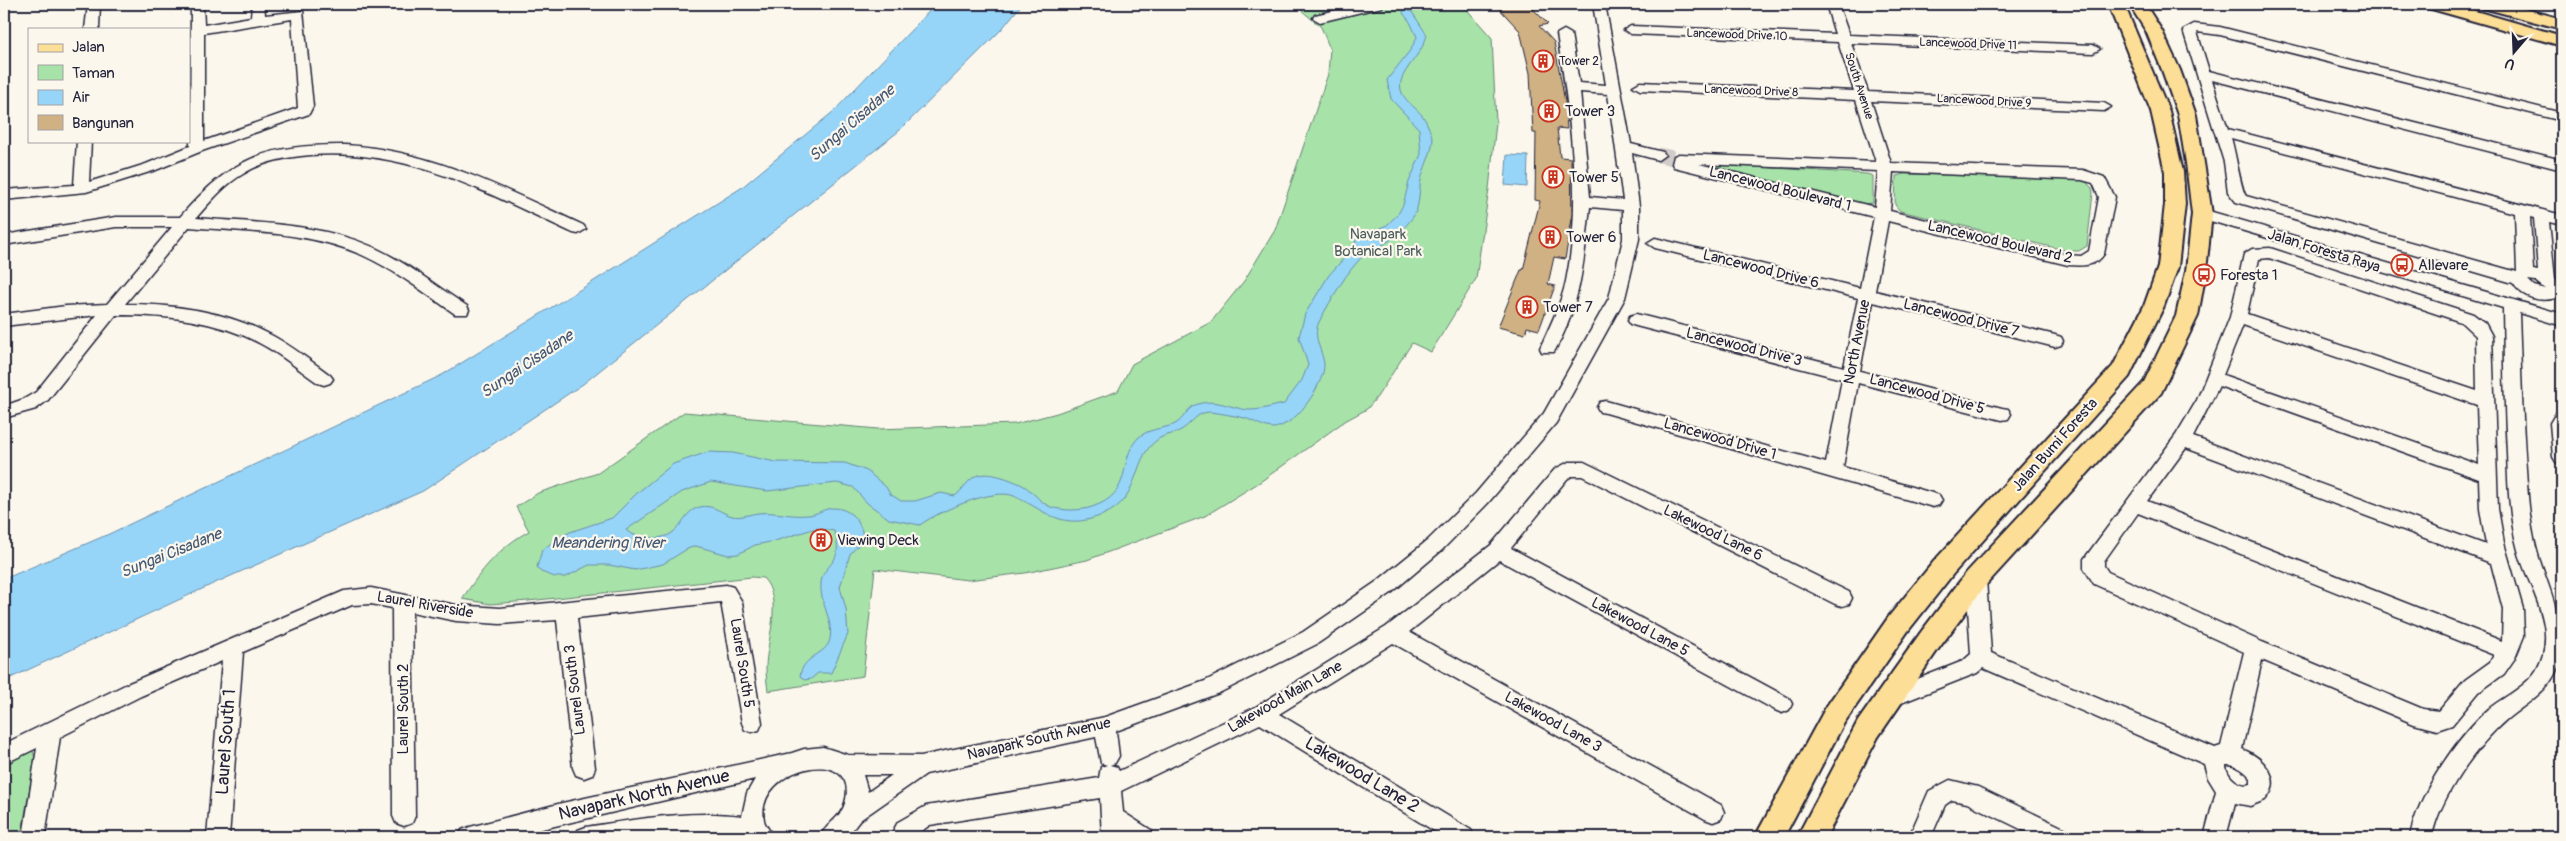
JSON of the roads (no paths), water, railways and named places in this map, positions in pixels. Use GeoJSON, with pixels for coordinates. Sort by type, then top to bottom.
{"type":"FeatureCollection","features":[{"type":"Feature","properties":{"kind":"main road","name":"Jalan Bumi Foresta"},"geometry":{"type":"LineString","coordinates":[[1769,837],[1835,715],[1899,622],[1944,567],[2121,372],[2154,306],[2168,267],[2176,204],[2174,172],[2160,111],[2116,4]]}},
{"type":"Feature","properties":{"kind":"main road"},"geometry":{"type":"LineString","coordinates":[[1811,837],[1868,729],[1930,640],[1976,579],[2153,387],[2187,316],[2196,271],[2202,214],[2187,115],[2171,70],[2154,31],[2138,4]]}},
{"type":"Feature","properties":{"kind":"main road"},"geometry":{"type":"LineString","coordinates":[[2434,4],[2562,41]]}},
{"type":"Feature","properties":{"kind":"main road"},"geometry":{"type":"LineString","coordinates":[[2489,4],[2562,24]]}},
{"type":"Feature","properties":{"kind":"main road"},"geometry":{"type":"LineString","coordinates":[[2121,372],[2153,387]]}},
{"type":"Feature","properties":{"kind":"street"},"geometry":{"type":"LineString","coordinates":[[92,28],[94,4]]}},
{"type":"Feature","properties":{"kind":"street"},"geometry":{"type":"LineString","coordinates":[[197,4],[197,148]]}},
{"type":"Feature","properties":{"kind":"street"},"geometry":{"type":"LineString","coordinates":[[258,4],[258,21]]}},
{"type":"Feature","properties":{"kind":"street"},"geometry":{"type":"LineString","coordinates":[[1320,18],[1377,4]]}},
{"type":"Feature","properties":{"kind":"street","name":"South Avenue"},"geometry":{"type":"LineString","coordinates":[[1832,4],[1886,168]]}},
{"type":"Feature","properties":{"kind":"street","name":"Navapark South Avenue"},"geometry":{"type":"LineString","coordinates":[[843,765],[921,766],[1105,726],[1212,687],[1310,638],[1383,588],[1435,545],[1475,505],[1550,418],[1617,298],[1630,239],[1631,206],[1624,147],[1601,5]]}},
{"type":"Feature","properties":{"kind":"street"},"geometry":{"type":"LineString","coordinates":[[4,196],[81,189],[151,167],[197,148],[304,111],[306,106],[297,9],[258,21],[196,30]]}},
{"type":"Feature","properties":{"kind":"street"},"geometry":{"type":"LineString","coordinates":[[2555,287],[2241,199],[2235,192],[2231,162],[2223,132],[2190,36],[2190,30],[2194,28],[2220,31],[2562,117]]}},
{"type":"Feature","properties":{"kind":"street","name":"Lancewood Drive 10"},"geometry":{"type":"LineString","coordinates":[[1631,30],[1844,39]]}},
{"type":"Feature","properties":{"kind":"street"},"geometry":{"type":"LineString","coordinates":[[1548,348],[1562,318],[1574,282],[1583,201],[1573,87],[1564,34]]}},
{"type":"Feature","properties":{"kind":"street","name":"Lancewood Drive 11"},"geometry":{"type":"LineString","coordinates":[[1844,39],[2093,49]]}},
{"type":"Feature","properties":{"kind":"street"},"geometry":{"type":"LineString","coordinates":[[2203,74],[2562,165]]}},
{"type":"Feature","properties":{"kind":"street","name":"Lancewood Drive 8"},"geometry":{"type":"LineString","coordinates":[[1640,86],[1863,95]]}},
{"type":"Feature","properties":{"kind":"street"},"geometry":{"type":"LineString","coordinates":[[1573,87],[1615,90]]}},
{"type":"Feature","properties":{"kind":"street","name":"Lancewood Drive 9"},"geometry":{"type":"LineString","coordinates":[[1863,95],[2104,107]]}},
{"type":"Feature","properties":{"kind":"street"},"geometry":{"type":"LineString","coordinates":[[2223,132],[2562,220]]}},
{"type":"Feature","properties":{"kind":"street"},"geometry":{"type":"LineString","coordinates":[[81,189],[84,142]]}},
{"type":"Feature","properties":{"kind":"street"},"geometry":{"type":"LineString","coordinates":[[1624,147],[1658,159],[1626,164]]}},
{"type":"Feature","properties":{"kind":"street"},"geometry":{"type":"LineString","coordinates":[[4,412],[30,404],[42,396],[109,310],[184,222],[219,187],[247,165],[307,151],[338,148],[402,156],[478,184],[578,229]]}},
{"type":"Feature","properties":{"kind":"street","name":"Lancewood Boulevard 1"},"geometry":{"type":"LineString","coordinates":[[1882,214],[1679,161],[1886,168]]}},
{"type":"Feature","properties":{"kind":"street","name":"Lancewood Boulevard 2"},"geometry":{"type":"LineString","coordinates":[[1882,214],[2068,260],[2084,261],[2096,254],[2107,197],[2099,180],[2092,176],[1886,168]]}},
{"type":"Feature","properties":{"kind":"street","name":"North Avenue"},"geometry":{"type":"LineString","coordinates":[[1833,471],[1882,214],[1886,168]]}},
{"type":"Feature","properties":{"kind":"street"},"geometry":{"type":"LineString","coordinates":[[1583,201],[1631,206]]}},
{"type":"Feature","properties":{"kind":"street"},"geometry":{"type":"LineString","coordinates":[[2522,209],[2522,277],[2526,289],[2537,294],[2550,295],[2555,287],[2540,214]]}},
{"type":"Feature","properties":{"kind":"street","name":"Jalan Foresta Raya"},"geometry":{"type":"LineString","coordinates":[[2202,214],[2562,320]]}},
{"type":"Feature","properties":{"kind":"street"},"geometry":{"type":"LineString","coordinates":[[4,240],[116,222],[184,222],[295,231],[346,243],[393,264],[461,310]]}},
{"type":"Feature","properties":{"kind":"street","name":"Lancewood Drive 6"},"geometry":{"type":"LineString","coordinates":[[1655,243],[1867,295]]}},
{"type":"Feature","properties":{"kind":"street"},"geometry":{"type":"LineString","coordinates":[[2270,253],[2467,318],[2480,327],[2484,336],[2489,509],[2499,558],[2513,609],[2514,636],[2508,652],[2497,668],[2472,686],[2445,718],[2437,721],[2421,718],[2255,648],[2101,578],[2094,568],[2094,559],[2182,440],[2205,400],[2214,378],[2238,317],[2252,254],[2270,253]]}},
{"type":"Feature","properties":{"kind":"street"},"geometry":{"type":"LineString","coordinates":[[2537,294],[2542,314]]}},
{"type":"Feature","properties":{"kind":"street","name":"Lancewood Drive 7"},"geometry":{"type":"LineString","coordinates":[[1867,295],[2055,341]]}},
{"type":"Feature","properties":{"kind":"street"},"geometry":{"type":"LineString","coordinates":[[2421,837],[2421,827],[2441,789],[2461,759],[2492,719],[2530,689],[2547,671],[2554,645],[2553,621],[2544,588],[2532,563],[2520,513],[2511,306]]}},
{"type":"Feature","properties":{"kind":"street"},"geometry":{"type":"LineString","coordinates":[[4,320],[60,313],[109,310],[184,313],[234,326],[267,340],[324,379]]}},
{"type":"Feature","properties":{"kind":"street"},"geometry":{"type":"LineString","coordinates":[[2238,317],[2486,401]]}},
{"type":"Feature","properties":{"kind":"street","name":"Lancewood Drive 3"},"geometry":{"type":"LineString","coordinates":[[1636,320],[1851,375]]}},
{"type":"Feature","properties":{"kind":"street","name":"Lancewood Drive 5"},"geometry":{"type":"LineString","coordinates":[[1851,375],[2002,414]]}},
{"type":"Feature","properties":{"kind":"street"},"geometry":{"type":"LineString","coordinates":[[2214,378],[2488,474]]}},
{"type":"Feature","properties":{"kind":"street","name":"Lancewood Drive 1"},"geometry":{"type":"LineString","coordinates":[[1606,407],[1934,500]]}},
{"type":"Feature","properties":{"kind":"street"},"geometry":{"type":"LineString","coordinates":[[2562,418],[2560,423],[2562,457]]}},
{"type":"Feature","properties":{"kind":"street"},"geometry":{"type":"LineString","coordinates":[[2182,440],[2499,558]]}},
{"type":"Feature","properties":{"kind":"street","name":"Lakewood Main Lane"},"geometry":{"type":"LineString","coordinates":[[901,837],[906,829],[926,816],[1109,772],[1260,714],[1393,633],[1498,550],[1561,474],[1569,469],[1584,469]]}},
{"type":"Feature","properties":{"kind":"street","name":"Lakewood Lane 6"},"geometry":{"type":"LineString","coordinates":[[1584,469],[1842,598]]}},
{"type":"Feature","properties":{"kind":"street"},"geometry":{"type":"LineString","coordinates":[[2135,504],[2508,652]]}},
{"type":"Feature","properties":{"kind":"street","name":"Lakewood Lane 5"},"geometry":{"type":"LineString","coordinates":[[1498,550],[1782,704]]}},
{"type":"Feature","properties":{"kind":"street"},"geometry":{"type":"LineString","coordinates":[[1976,579],[1981,658]]}},
{"type":"Feature","properties":{"kind":"street","name":"Laurel Riverside"},"geometry":{"type":"LineString","coordinates":[[4,754],[134,690],[350,597],[370,596],[456,613],[500,616],[566,612],[715,593],[726,593],[732,602]]}},
{"type":"Feature","properties":{"kind":"street","name":"Laurel South 2"},"geometry":{"type":"LineString","coordinates":[[402,602],[404,816]]}},
{"type":"Feature","properties":{"kind":"street","name":"Laurel South 5"},"geometry":{"type":"LineString","coordinates":[[732,602],[752,724]]}},
{"type":"Feature","properties":{"kind":"street","name":"Laurel South 3"},"geometry":{"type":"LineString","coordinates":[[566,612],[584,768]]}},
{"type":"Feature","properties":{"kind":"street","name":"Lakewood Lane 3"},"geometry":{"type":"LineString","coordinates":[[1393,633],[1713,812]]}},
{"type":"Feature","properties":{"kind":"street","name":"Laurel South 1"},"geometry":{"type":"LineString","coordinates":[[218,837],[233,646]]}},
{"type":"Feature","properties":{"kind":"street"},"geometry":{"type":"LineString","coordinates":[[1981,658],[2223,757],[2250,763],[2262,780],[2262,788],[2257,793],[2248,795],[2228,788],[2215,773],[2214,765],[2223,757],[2255,648]]}},
{"type":"Feature","properties":{"kind":"street"},"geometry":{"type":"LineString","coordinates":[[1889,699],[1970,667],[1981,658]]}},
{"type":"Feature","properties":{"kind":"street","name":"Lakewood Lane 2"},"geometry":{"type":"LineString","coordinates":[[1260,714],[1463,837]]}},
{"type":"Feature","properties":{"kind":"street"},"geometry":{"type":"LineString","coordinates":[[1105,726],[1112,827],[1143,837]]}},
{"type":"Feature","properties":{"kind":"street"},"geometry":{"type":"LineString","coordinates":[[34,837],[50,730]]}},
{"type":"Feature","properties":{"kind":"street","name":"Navapark North Avenue"},"geometry":{"type":"LineString","coordinates":[[470,837],[562,813],[812,756],[834,760],[843,765]]}},
{"type":"Feature","properties":{"kind":"street"},"geometry":{"type":"LineString","coordinates":[[758,832],[752,818],[756,796],[769,777],[789,762]]}},
{"type":"Feature","properties":{"kind":"street"},"geometry":{"type":"LineString","coordinates":[[842,828],[857,795],[854,778],[843,765]]}},
{"type":"Feature","properties":{"kind":"street","name":"Navapark South Avenue"},"geometry":{"type":"LineString","coordinates":[[842,828],[921,766]]}},
{"type":"Feature","properties":{"kind":"street"},"geometry":{"type":"LineString","coordinates":[[2215,837],[2228,788]]}},
{"type":"Feature","properties":{"kind":"street"},"geometry":{"type":"LineString","coordinates":[[1920,837],[1937,798],[1950,790],[1970,794],[2060,837]]}},
{"type":"Feature","properties":{"kind":"street","name":"Navapark North Avenue"},"geometry":{"type":"LineString","coordinates":[[586,837],[676,824],[714,823],[758,832]]}},
{"type":"Feature","properties":{"kind":"water","name":"Sungai Cisadane"},"geometry":{"type":"Polygon","coordinates":[[[936,4],[1022,4],[1001,30],[899,131],[583,384],[423,491],[215,583],[4,681],[4,579],[109,534],[442,375],[741,188],[834,111],[936,4]]]}},
{"type":"Feature","properties":{"kind":"water","name":"Meandering River"},"geometry":{"type":"Polygon","coordinates":[[[1404,9],[1412,12],[1427,35],[1423,46],[1401,82],[1402,93],[1421,114],[1433,139],[1421,181],[1416,212],[1406,225],[1390,240],[1369,251],[1360,259],[1346,276],[1335,294],[1317,327],[1317,338],[1324,364],[1321,380],[1305,406],[1291,420],[1274,428],[1237,416],[1210,412],[1201,414],[1185,428],[1160,438],[1148,449],[1129,492],[1121,503],[1110,511],[1082,521],[1071,521],[1052,516],[1014,496],[1005,494],[966,502],[920,525],[889,519],[867,503],[853,487],[837,483],[767,491],[711,482],[682,492],[626,530],[642,537],[655,538],[667,536],[676,530],[691,511],[705,506],[735,516],[758,513],[808,515],[833,508],[851,514],[859,523],[863,540],[850,554],[840,587],[846,609],[848,634],[831,673],[818,673],[811,679],[804,680],[800,676],[802,669],[810,659],[824,649],[830,639],[830,625],[822,598],[821,583],[822,576],[837,551],[834,531],[816,528],[775,541],[755,545],[738,554],[728,555],[696,546],[687,549],[663,564],[635,570],[609,565],[589,565],[566,577],[555,577],[541,572],[537,567],[542,550],[560,537],[612,518],[637,493],[673,464],[708,452],[733,453],[776,462],[845,463],[867,471],[886,487],[890,494],[901,501],[915,501],[941,493],[955,496],[974,477],[985,474],[992,475],[1007,478],[1024,486],[1051,507],[1077,510],[1092,507],[1105,501],[1114,493],[1120,485],[1128,456],[1138,438],[1150,431],[1177,423],[1194,406],[1205,402],[1212,402],[1250,410],[1284,404],[1302,380],[1308,365],[1299,337],[1305,314],[1329,275],[1355,246],[1356,238],[1387,225],[1398,214],[1421,154],[1419,129],[1391,99],[1387,80],[1411,49],[1417,37],[1410,22],[1403,13],[1404,9]]]}},
{"type":"Feature","properties":{"kind":"water"},"geometry":{"type":"Polygon","coordinates":[[[1507,155],[1528,156],[1527,187],[1505,185],[1507,155]]]}},
{"type":"Feature","properties":{"kind":"tunnel"},"geometry":{"type":"LineString","coordinates":[[1658,155],[1679,159]]}},
{"type":"Feature","properties":{"kind":"place","name":"Tower 2"},"geometry":{"type":"Point","coordinates":[1543,61]}},
{"type":"Feature","properties":{"kind":"place","name":"Tower 3"},"geometry":{"type":"Point","coordinates":[1549,111]}},
{"type":"Feature","properties":{"kind":"place","name":"Tower 5"},"geometry":{"type":"Point","coordinates":[1553,177]}},
{"type":"Feature","properties":{"kind":"place","name":"Tower 6"},"geometry":{"type":"Point","coordinates":[1550,237]}},
{"type":"Feature","properties":{"kind":"place","name":"Allevare"},"geometry":{"type":"Point","coordinates":[2402,265]}},
{"type":"Feature","properties":{"kind":"place","name":"Foresta 1"},"geometry":{"type":"Point","coordinates":[2204,275]}},
{"type":"Feature","properties":{"kind":"place","name":"Tower 7"},"geometry":{"type":"Point","coordinates":[1527,307]}},
{"type":"Feature","properties":{"kind":"place","name":"Viewing Deck"},"geometry":{"type":"Point","coordinates":[821,540]}},
{"type":"Feature","properties":{"kind":"park label","name":"Navapark Botanical Park"},"geometry":{"type":"Point","coordinates":[1378,242]}}]}
